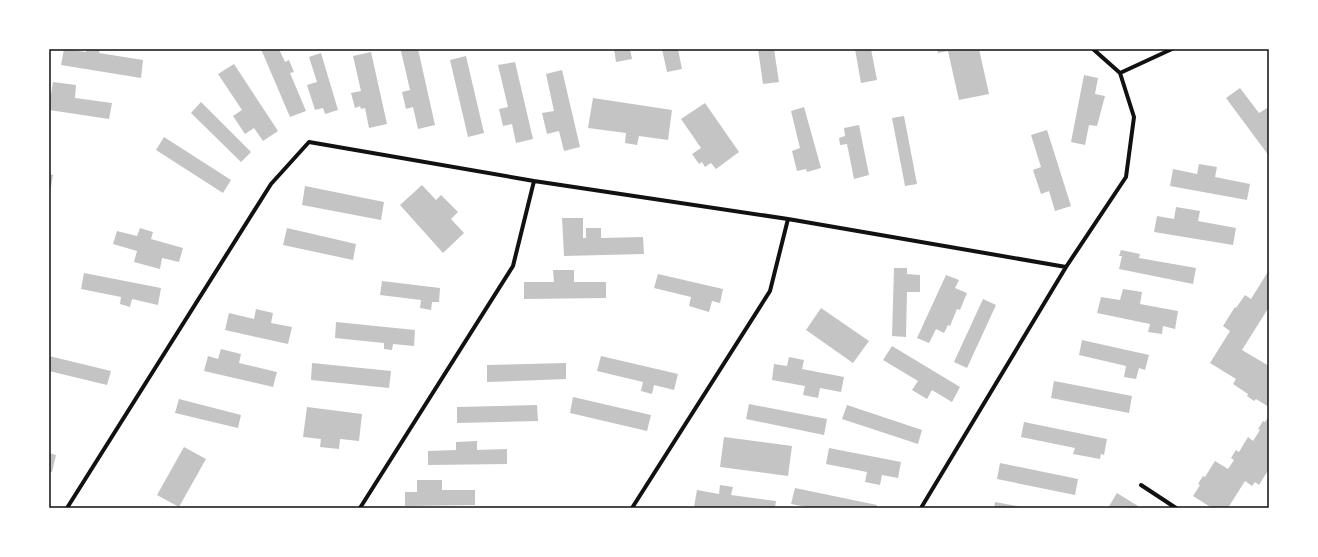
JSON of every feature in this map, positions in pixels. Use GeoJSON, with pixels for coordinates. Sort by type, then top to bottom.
{"type":"FeatureCollection","features":[{"type":"Feature","properties":{"kind":"street"},"geometry":{"type":"LineString","coordinates":[[921,508],[1066,267],[1126,177],[1134,117],[1120,73],[1093,49]]}},
{"type":"Feature","properties":{"kind":"street"},"geometry":{"type":"LineString","coordinates":[[1120,73],[1172,49]]}},
{"type":"Feature","properties":{"kind":"street"},"geometry":{"type":"LineString","coordinates":[[67,508],[271,184],[309,142],[534,181],[788,219],[1066,267]]}},
{"type":"Feature","properties":{"kind":"street"},"geometry":{"type":"LineString","coordinates":[[360,508],[513,266],[534,181]]}},
{"type":"Feature","properties":{"kind":"street"},"geometry":{"type":"LineString","coordinates":[[632,508],[770,291],[788,219]]}},
{"type":"Feature","properties":{"kind":"street"},"geometry":{"type":"LineString","coordinates":[[1141,485],[1176,508]]}},
{"type":"Feature","properties":{"kind":"building"},"geometry":{"type":"Polygon","coordinates":[[[64,49],[86,52],[86,49],[100,49],[99,53],[143,60],[141,78],[61,65],[64,49]]]}},
{"type":"Feature","properties":{"kind":"building"},"geometry":{"type":"Polygon","coordinates":[[[261,49],[279,49],[285,62],[289,60],[294,72],[290,73],[306,111],[290,117],[261,49]]]}},
{"type":"Feature","properties":{"kind":"building"},"geometry":{"type":"Polygon","coordinates":[[[418,49],[435,125],[418,129],[413,107],[406,109],[402,92],[410,90],[401,51],[418,49]]]}},
{"type":"Feature","properties":{"kind":"building"},"geometry":{"type":"Polygon","coordinates":[[[614,49],[630,49],[632,59],[616,62],[614,49]]]}},
{"type":"Feature","properties":{"kind":"building"},"geometry":{"type":"Polygon","coordinates":[[[662,49],[678,49],[682,69],[667,72],[662,49]]]}},
{"type":"Feature","properties":{"kind":"building"},"geometry":{"type":"Polygon","coordinates":[[[758,49],[774,49],[779,82],[763,84],[758,49]]]}},
{"type":"Feature","properties":{"kind":"building"},"geometry":{"type":"Polygon","coordinates":[[[855,49],[871,49],[877,80],[861,83],[855,49]]]}},
{"type":"Feature","properties":{"kind":"building"},"geometry":{"type":"Polygon","coordinates":[[[937,49],[979,49],[989,94],[959,100],[948,51],[938,53],[937,49]]]}},
{"type":"Feature","properties":{"kind":"building"},"geometry":{"type":"Polygon","coordinates":[[[371,52],[387,124],[369,128],[365,108],[361,109],[360,106],[355,108],[351,93],[361,91],[353,56],[371,52]]]}},
{"type":"Feature","properties":{"kind":"building"},"geometry":{"type":"Polygon","coordinates":[[[321,53],[338,110],[325,114],[323,108],[315,110],[307,85],[317,82],[309,57],[321,53]]]}},
{"type":"Feature","properties":{"kind":"building"},"geometry":{"type":"Polygon","coordinates":[[[466,56],[484,133],[468,137],[450,60],[466,56]]]}},
{"type":"Feature","properties":{"kind":"building"},"geometry":{"type":"Polygon","coordinates":[[[515,62],[533,139],[516,143],[512,124],[503,126],[499,109],[508,107],[498,65],[515,62]]]}},
{"type":"Feature","properties":{"kind":"building"},"geometry":{"type":"Polygon","coordinates":[[[234,64],[278,131],[263,141],[254,128],[245,134],[233,116],[242,110],[218,74],[234,64]]]}},
{"type":"Feature","properties":{"kind":"building"},"geometry":{"type":"Polygon","coordinates":[[[562,70],[580,147],[564,151],[559,131],[547,134],[542,113],[554,111],[546,74],[562,70]]]}},
{"type":"Feature","properties":{"kind":"building"},"geometry":{"type":"Polygon","coordinates":[[[1084,75],[1098,78],[1095,94],[1105,96],[1097,126],[1089,125],[1085,145],[1071,142],[1084,75]]]}},
{"type":"Feature","properties":{"kind":"building"},"geometry":{"type":"Polygon","coordinates":[[[53,82],[76,85],[75,98],[112,103],[109,119],[49,110],[49,94],[51,94],[53,82]]]}},
{"type":"Feature","properties":{"kind":"building"},"geometry":{"type":"Polygon","coordinates":[[[1240,88],[1259,113],[1267,108],[1269,111],[1269,156],[1226,98],[1240,88]]]}},
{"type":"Feature","properties":{"kind":"building"},"geometry":{"type":"Polygon","coordinates":[[[593,98],[672,110],[668,140],[639,136],[637,145],[625,143],[626,133],[588,128],[593,98]]]}},
{"type":"Feature","properties":{"kind":"building"},"geometry":{"type":"Polygon","coordinates":[[[201,102],[251,152],[241,162],[191,113],[201,102]]]}},
{"type":"Feature","properties":{"kind":"building"},"geometry":{"type":"Polygon","coordinates":[[[705,103],[739,152],[716,169],[711,163],[705,167],[702,162],[699,164],[692,154],[701,148],[681,119],[705,103]]]}},
{"type":"Feature","properties":{"kind":"building"},"geometry":{"type":"Polygon","coordinates":[[[804,107],[821,168],[807,172],[806,169],[797,171],[792,151],[800,148],[791,111],[804,107]]]}},
{"type":"Feature","properties":{"kind":"building"},"geometry":{"type":"Polygon","coordinates":[[[904,116],[917,184],[905,186],[892,118],[904,116]]]}},
{"type":"Feature","properties":{"kind":"building"},"geometry":{"type":"Polygon","coordinates":[[[859,125],[869,175],[854,179],[847,144],[840,145],[839,138],[845,136],[844,128],[859,125]]]}},
{"type":"Feature","properties":{"kind":"building"},"geometry":{"type":"Polygon","coordinates":[[[1047,130],[1071,206],[1055,211],[1049,191],[1041,194],[1033,170],[1041,167],[1031,135],[1047,130]]]}},
{"type":"Feature","properties":{"kind":"building"},"geometry":{"type":"Polygon","coordinates":[[[164,137],[231,180],[223,193],[156,150],[164,137]]]}},
{"type":"Feature","properties":{"kind":"building"},"geometry":{"type":"Polygon","coordinates":[[[1199,164],[1217,167],[1215,177],[1250,184],[1247,200],[1170,186],[1173,169],[1197,174],[1199,164]]]}},
{"type":"Feature","properties":{"kind":"building"},"geometry":{"type":"Polygon","coordinates":[[[49,174],[53,175],[50,193],[49,193],[49,174]]]}},
{"type":"Feature","properties":{"kind":"building"},"geometry":{"type":"Polygon","coordinates":[[[422,185],[436,200],[441,195],[458,212],[451,219],[464,233],[443,253],[400,205],[422,185]]]}},
{"type":"Feature","properties":{"kind":"building"},"geometry":{"type":"Polygon","coordinates":[[[305,186],[384,202],[381,220],[302,205],[305,186]]]}},
{"type":"Feature","properties":{"kind":"building"},"geometry":{"type":"Polygon","coordinates":[[[1176,207],[1200,211],[1198,221],[1236,228],[1233,245],[1154,232],[1157,216],[1174,219],[1176,207]]]}},
{"type":"Feature","properties":{"kind":"building"},"geometry":{"type":"Polygon","coordinates":[[[562,218],[583,218],[583,238],[586,238],[586,228],[601,228],[601,238],[643,237],[644,254],[564,256],[562,218]]]}},
{"type":"Feature","properties":{"kind":"building"},"geometry":{"type":"Polygon","coordinates":[[[140,228],[153,232],[151,239],[183,248],[179,262],[162,258],[160,269],[134,262],[137,251],[113,244],[117,231],[137,236],[140,228]]]}},
{"type":"Feature","properties":{"kind":"building"},"geometry":{"type":"Polygon","coordinates":[[[287,228],[356,244],[353,260],[283,245],[287,228]]]}},
{"type":"Feature","properties":{"kind":"building"},"geometry":{"type":"Polygon","coordinates":[[[1121,250],[1140,254],[1139,258],[1196,268],[1193,284],[1119,269],[1122,256],[1119,256],[1121,250]]]}},
{"type":"Feature","properties":{"kind":"building"},"geometry":{"type":"Polygon","coordinates":[[[894,268],[907,268],[907,274],[920,275],[920,292],[907,292],[906,337],[892,336],[894,268]]]}},
{"type":"Feature","properties":{"kind":"building"},"geometry":{"type":"Polygon","coordinates":[[[553,270],[574,270],[574,282],[606,282],[606,298],[524,299],[524,282],[554,282],[553,270]]]}},
{"type":"Feature","properties":{"kind":"building"},"geometry":{"type":"Polygon","coordinates":[[[1269,270],[1269,307],[1242,350],[1269,366],[1269,407],[1256,399],[1254,401],[1247,396],[1248,394],[1233,384],[1236,379],[1210,363],[1230,331],[1223,326],[1235,307],[1236,308],[1245,295],[1251,299],[1269,270]]]}},
{"type":"Feature","properties":{"kind":"building"},"geometry":{"type":"Polygon","coordinates":[[[84,273],[161,288],[158,305],[132,299],[130,307],[120,304],[121,297],[81,289],[84,273]]]}},
{"type":"Feature","properties":{"kind":"building"},"geometry":{"type":"Polygon","coordinates":[[[658,274],[723,289],[720,303],[712,301],[709,312],[689,306],[691,297],[654,288],[658,274]]]}},
{"type":"Feature","properties":{"kind":"building"},"geometry":{"type":"Polygon","coordinates":[[[946,275],[959,280],[955,288],[967,293],[960,310],[957,309],[950,326],[948,325],[944,333],[936,329],[929,343],[917,338],[946,275]]]}},
{"type":"Feature","properties":{"kind":"building"},"geometry":{"type":"Polygon","coordinates":[[[382,281],[440,288],[439,302],[432,302],[431,310],[420,308],[421,300],[380,295],[382,281]]]}},
{"type":"Feature","properties":{"kind":"building"},"geometry":{"type":"Polygon","coordinates":[[[1123,289],[1142,292],[1140,304],[1178,311],[1175,329],[1163,326],[1162,334],[1148,332],[1150,324],[1097,313],[1101,297],[1120,300],[1123,289]]]}},
{"type":"Feature","properties":{"kind":"building"},"geometry":{"type":"Polygon","coordinates":[[[983,299],[996,305],[967,368],[954,362],[983,299]]]}},
{"type":"Feature","properties":{"kind":"building"},"geometry":{"type":"Polygon","coordinates":[[[821,308],[869,341],[853,363],[806,330],[821,308]]]}},
{"type":"Feature","properties":{"kind":"building"},"geometry":{"type":"Polygon","coordinates":[[[256,309],[273,313],[271,323],[292,327],[288,344],[225,330],[229,313],[254,319],[256,309]]]}},
{"type":"Feature","properties":{"kind":"building"},"geometry":{"type":"Polygon","coordinates":[[[336,322],[415,330],[414,346],[393,344],[392,350],[384,349],[384,343],[335,338],[336,322]]]}},
{"type":"Feature","properties":{"kind":"building"},"geometry":{"type":"Polygon","coordinates":[[[1082,340],[1149,355],[1145,370],[1139,368],[1136,379],[1124,377],[1126,366],[1079,355],[1082,340]]]}},
{"type":"Feature","properties":{"kind":"building"},"geometry":{"type":"Polygon","coordinates":[[[892,346],[960,387],[952,402],[932,390],[927,399],[912,390],[918,381],[883,360],[892,346]]]}},
{"type":"Feature","properties":{"kind":"building"},"geometry":{"type":"Polygon","coordinates":[[[221,349],[241,354],[239,363],[277,372],[273,387],[204,371],[208,356],[218,359],[221,349]]]}},
{"type":"Feature","properties":{"kind":"building"},"geometry":{"type":"Polygon","coordinates":[[[49,356],[111,371],[107,385],[49,371],[49,356]]]}},
{"type":"Feature","properties":{"kind":"building"},"geometry":{"type":"Polygon","coordinates":[[[601,356],[678,374],[674,390],[654,385],[652,394],[641,391],[643,382],[597,371],[601,356]]]}},
{"type":"Feature","properties":{"kind":"building"},"geometry":{"type":"Polygon","coordinates":[[[789,357],[804,360],[802,369],[844,377],[841,392],[820,388],[818,398],[803,395],[805,386],[772,380],[774,364],[787,366],[789,357]]]}},
{"type":"Feature","properties":{"kind":"building"},"geometry":{"type":"Polygon","coordinates":[[[312,363],[391,371],[389,388],[311,380],[312,363]]]}},
{"type":"Feature","properties":{"kind":"building"},"geometry":{"type":"Polygon","coordinates":[[[566,363],[566,379],[487,382],[487,365],[566,363]]]}},
{"type":"Feature","properties":{"kind":"building"},"geometry":{"type":"Polygon","coordinates":[[[1054,381],[1132,396],[1129,413],[1051,398],[1054,381]]]}},
{"type":"Feature","properties":{"kind":"building"},"geometry":{"type":"Polygon","coordinates":[[[573,397],[651,415],[647,431],[570,413],[573,397]]]}},
{"type":"Feature","properties":{"kind":"building"},"geometry":{"type":"Polygon","coordinates":[[[179,399],[241,415],[238,428],[175,413],[179,399]]]}},
{"type":"Feature","properties":{"kind":"building"},"geometry":{"type":"Polygon","coordinates":[[[749,404],[827,419],[824,435],[746,419],[749,404]]]}},
{"type":"Feature","properties":{"kind":"building"},"geometry":{"type":"Polygon","coordinates":[[[537,405],[538,421],[457,423],[457,407],[537,405]]]}},
{"type":"Feature","properties":{"kind":"building"},"geometry":{"type":"Polygon","coordinates":[[[847,405],[922,430],[918,444],[842,419],[847,405]]]}},
{"type":"Feature","properties":{"kind":"building"},"geometry":{"type":"Polygon","coordinates":[[[307,407],[362,414],[359,441],[340,439],[339,449],[320,447],[321,439],[303,437],[307,407]]]}},
{"type":"Feature","properties":{"kind":"building"},"geometry":{"type":"Polygon","coordinates":[[[1269,416],[1269,469],[1259,485],[1255,482],[1252,486],[1245,481],[1228,508],[1212,508],[1193,496],[1200,485],[1198,484],[1203,476],[1205,477],[1215,461],[1228,469],[1234,460],[1231,458],[1236,450],[1239,452],[1248,437],[1253,441],[1260,430],[1258,429],[1263,421],[1265,422],[1269,416]]]}},
{"type":"Feature","properties":{"kind":"building"},"geometry":{"type":"Polygon","coordinates":[[[1024,422],[1107,439],[1104,455],[1101,454],[1100,459],[1073,454],[1075,448],[1021,437],[1024,422]]]}},
{"type":"Feature","properties":{"kind":"building"},"geometry":{"type":"Polygon","coordinates":[[[724,437],[792,446],[788,476],[720,467],[724,437]]]}},
{"type":"Feature","properties":{"kind":"building"},"geometry":{"type":"Polygon","coordinates":[[[477,441],[477,450],[507,449],[507,464],[428,465],[428,451],[456,450],[456,442],[477,441]]]}},
{"type":"Feature","properties":{"kind":"building"},"geometry":{"type":"Polygon","coordinates":[[[184,447],[206,459],[179,507],[157,495],[184,447]]]}},
{"type":"Feature","properties":{"kind":"building"},"geometry":{"type":"Polygon","coordinates":[[[829,448],[901,462],[898,478],[882,475],[880,485],[865,482],[867,472],[826,464],[829,448]]]}},
{"type":"Feature","properties":{"kind":"building"},"geometry":{"type":"Polygon","coordinates":[[[49,453],[56,455],[52,472],[49,472],[49,453]]]}},
{"type":"Feature","properties":{"kind":"building"},"geometry":{"type":"Polygon","coordinates":[[[1000,463],[1078,479],[1075,495],[997,479],[1000,463]]]}},
{"type":"Feature","properties":{"kind":"building"},"geometry":{"type":"Polygon","coordinates":[[[417,480],[442,480],[442,490],[475,490],[475,505],[405,506],[405,492],[417,492],[417,480]]]}},
{"type":"Feature","properties":{"kind":"building"},"geometry":{"type":"Polygon","coordinates":[[[720,485],[733,487],[731,495],[776,501],[775,508],[694,507],[697,490],[719,494],[720,485]]]}},
{"type":"Feature","properties":{"kind":"building"},"geometry":{"type":"Polygon","coordinates":[[[795,488],[877,505],[876,508],[812,508],[791,504],[795,488]]]}},
{"type":"Feature","properties":{"kind":"building"},"geometry":{"type":"Polygon","coordinates":[[[1117,493],[1138,506],[1136,508],[1108,508],[1117,493]]]}},
{"type":"Feature","properties":{"kind":"building"},"geometry":{"type":"Polygon","coordinates":[[[995,502],[1022,507],[1022,508],[994,508],[995,502]]]}}]}
